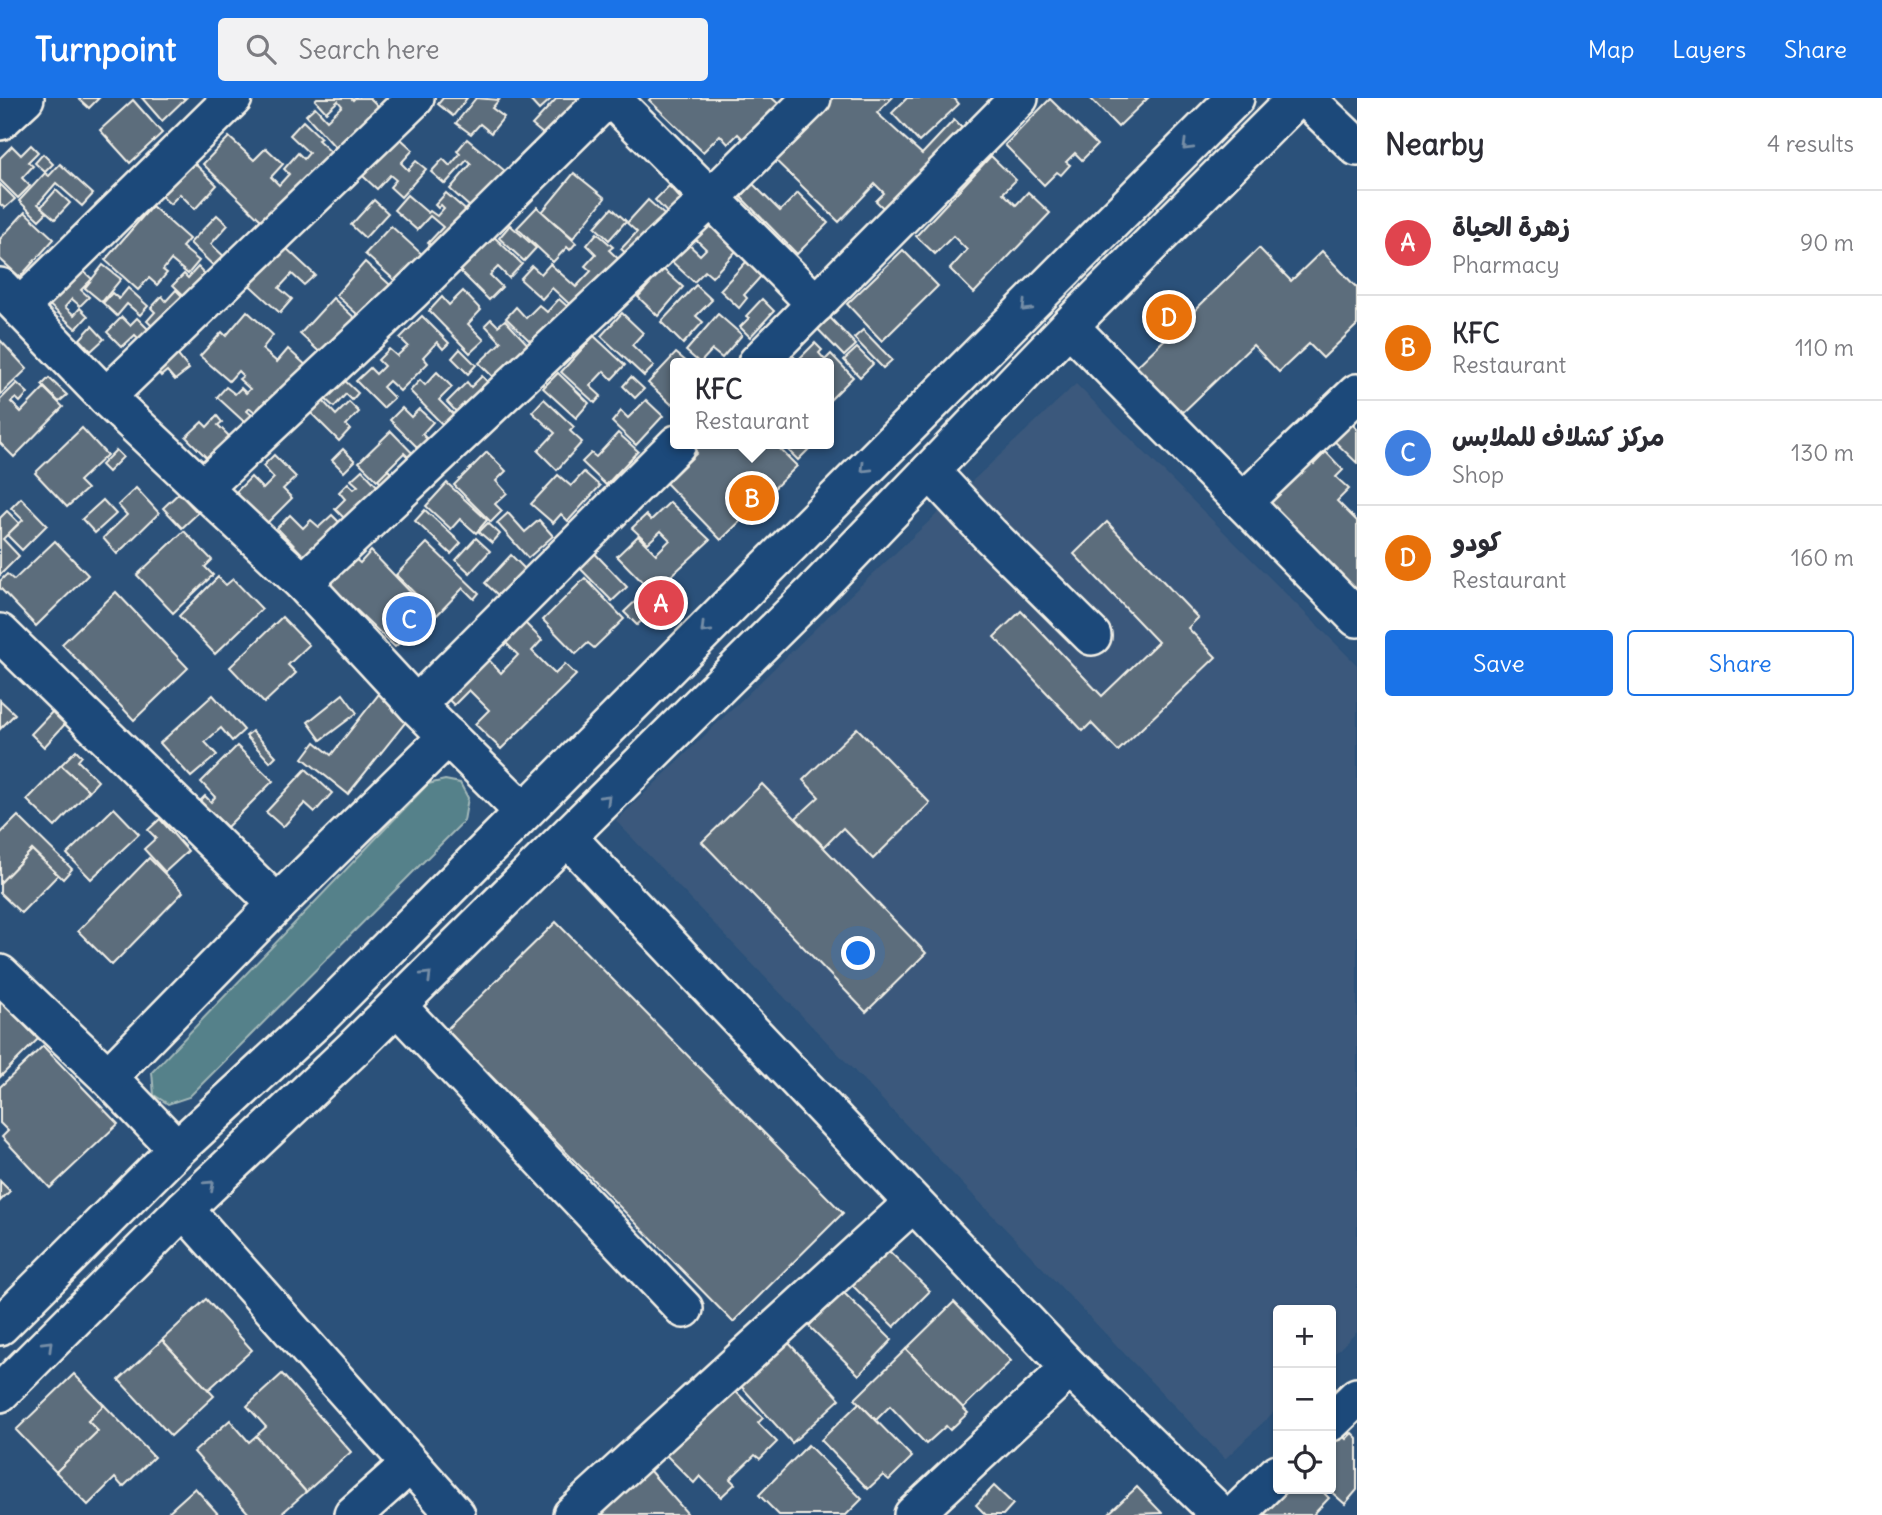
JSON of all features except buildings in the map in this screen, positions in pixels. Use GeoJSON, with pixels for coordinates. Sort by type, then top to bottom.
{"type":"FeatureCollection","features":[{"type":"Feature","properties":{"kind":"street"},"geometry":{"type":"LineString","coordinates":[[0,121],[25,98]]}},
{"type":"Feature","properties":{"kind":"street"},"geometry":{"type":"LineString","coordinates":[[233,98],[10,297],[106,397],[303,583],[416,705],[523,811]]}},
{"type":"Feature","properties":{"kind":"street"},"geometry":{"type":"LineString","coordinates":[[106,397],[415,98]]}},
{"type":"Feature","properties":{"kind":"street"},"geometry":{"type":"LineString","coordinates":[[204,487],[410,293],[609,98],[712,197],[816,304]]}},
{"type":"Feature","properties":{"kind":"street"},"geometry":{"type":"LineString","coordinates":[[303,583],[712,197],[812,98]]}},
{"type":"Feature","properties":{"kind":"street"},"geometry":{"type":"LineString","coordinates":[[762,358],[1019,98]]}},
{"type":"Feature","properties":{"kind":"street"},"geometry":{"type":"LineString","coordinates":[[0,1326],[177,1149],[321,1016],[1236,98]]}},
{"type":"Feature","properties":{"kind":"street"},"geometry":{"type":"LineString","coordinates":[[0,1393],[184,1209],[354,1048],[568,838],[811,595],[1069,327],[1297,98]]}},
{"type":"Feature","properties":{"kind":"street"},"geometry":{"type":"LineString","coordinates":[[1306,98],[1357,147]]}},
{"type":"Feature","properties":{"kind":"street"},"geometry":{"type":"LineString","coordinates":[[1069,327],[1357,618]]}},
{"type":"Feature","properties":{"kind":"street"},"geometry":{"type":"LineString","coordinates":[[1243,502],[1357,393]]}},
{"type":"Feature","properties":{"kind":"street"},"geometry":{"type":"LineString","coordinates":[[416,705],[672,449]]}},
{"type":"Feature","properties":{"kind":"street"},"geometry":{"type":"LineString","coordinates":[[930,471],[1092,636]]}},
{"type":"Feature","properties":{"kind":"street"},"geometry":{"type":"LineString","coordinates":[[0,633],[277,904]]}},
{"type":"Feature","properties":{"kind":"street"},"geometry":{"type":"LineString","coordinates":[[107,1077],[277,904],[448,736]]}},
{"type":"Feature","properties":{"kind":"street"},"geometry":{"type":"LineString","coordinates":[[568,838],[1070,1368],[1221,1515]]}},
{"type":"Feature","properties":{"kind":"street"},"geometry":{"type":"LineString","coordinates":[[0,974],[177,1149]]}},
{"type":"Feature","properties":{"kind":"street"},"geometry":{"type":"LineString","coordinates":[[397,1006],[684,1309]]}},
{"type":"Feature","properties":{"kind":"street"},"geometry":{"type":"LineString","coordinates":[[321,1016],[354,1048]]}},
{"type":"Feature","properties":{"kind":"street"},"geometry":{"type":"LineString","coordinates":[[572,1515],[912,1204]]}},
{"type":"Feature","properties":{"kind":"street"},"geometry":{"type":"LineString","coordinates":[[184,1209],[456,1515]]}},
{"type":"Feature","properties":{"kind":"street"},"geometry":{"type":"LineString","coordinates":[[914,1515],[1070,1368]]}},
{"type":"Feature","properties":{"kind":"street"},"geometry":{"type":"LineString","coordinates":[[1336,1417],[1357,1397]]}},
{"type":"Feature","properties":{"kind":"street"},"geometry":{"type":"LineString","coordinates":[[353,1515],[409,1465]]}},
{"type":"Feature","properties":{"kind":"street"},"geometry":{"type":"LineString","coordinates":[[1235,1515],[1273,1478]]}},
{"type":"Feature","properties":{"kind":"shaded area"},"geometry":{"type":"Polygon","coordinates":[[[1076,384],[1357,665],[1357,1332],[1336,1352],[1336,1305],[1273,1305],[1273,1413],[1225,1459],[616,821],[845,600],[1076,384]]]}},
{"type":"Feature","properties":{"kind":"green space"},"geometry":{"type":"Polygon","coordinates":[[[445,780],[460,783],[468,798],[464,821],[189,1097],[168,1104],[154,1095],[152,1072],[428,784],[445,780]]]}},
{"type":"Feature","properties":{"kind":"place","name":"كودو"},"geometry":{"type":"Point","coordinates":[1169,317]}},
{"type":"Feature","properties":{"kind":"place","name":"KFC"},"geometry":{"type":"Point","coordinates":[752,498]}},
{"type":"Feature","properties":{"kind":"place","name":"زهرة الحياة"},"geometry":{"type":"Point","coordinates":[661,603]}},
{"type":"Feature","properties":{"kind":"place","name":"مركز كشلاف للملابس"},"geometry":{"type":"Point","coordinates":[409,619]}}]}
